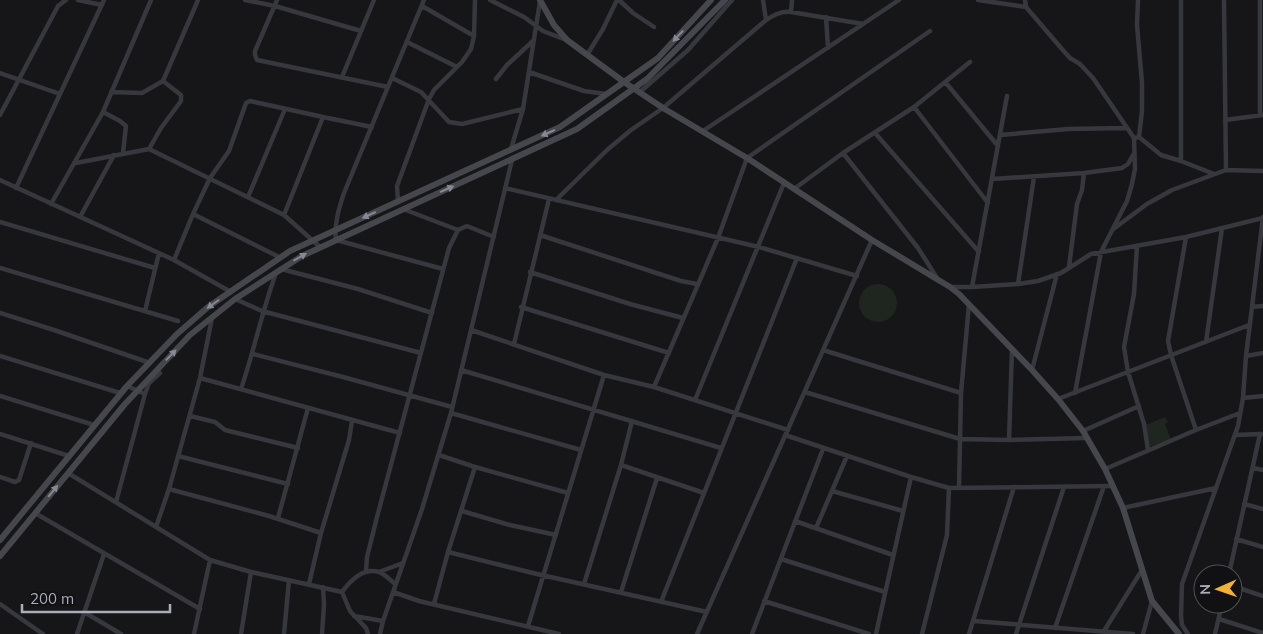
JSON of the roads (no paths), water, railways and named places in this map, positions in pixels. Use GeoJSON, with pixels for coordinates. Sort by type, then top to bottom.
{"type":"FeatureCollection","features":[{"type":"Feature","properties":{"kind":"main road"},"geometry":{"type":"LineString","coordinates":[[540,0],[554,25],[567,40],[624,82],[663,108],[747,158],[872,240],[950,286],[969,304],[1058,399],[1086,438],[1123,508],[1152,601],[1179,634]]}},
{"type":"Feature","properties":{"kind":"main road"},"geometry":{"type":"LineString","coordinates":[[0,540],[126,386],[150,364],[177,334],[208,307],[290,251],[560,127],[658,58],[711,0]]}},
{"type":"Feature","properties":{"kind":"main road"},"geometry":{"type":"LineString","coordinates":[[0,556],[137,390],[190,334],[212,316],[302,256],[577,129],[637,90],[725,0]]}},
{"type":"Feature","properties":{"kind":"street"},"geometry":{"type":"LineString","coordinates":[[0,115],[58,6],[66,0]]}},
{"type":"Feature","properties":{"kind":"street"},"geometry":{"type":"LineString","coordinates":[[16,188],[103,3],[78,0]]}},
{"type":"Feature","properties":{"kind":"street"},"geometry":{"type":"LineString","coordinates":[[51,204],[76,163],[103,112],[151,0]]}},
{"type":"Feature","properties":{"kind":"street"},"geometry":{"type":"LineString","coordinates":[[111,92],[142,93],[163,81],[198,0]]}},
{"type":"Feature","properties":{"kind":"street"},"geometry":{"type":"LineString","coordinates":[[245,0],[275,6],[361,31]]}},
{"type":"Feature","properties":{"kind":"street"},"geometry":{"type":"LineString","coordinates":[[277,0],[255,50],[254,55],[257,60],[388,87]]}},
{"type":"Feature","properties":{"kind":"street"},"geometry":{"type":"LineString","coordinates":[[342,77],[374,0]]}},
{"type":"Feature","properties":{"kind":"street"},"geometry":{"type":"LineString","coordinates":[[424,0],[340,206],[335,230],[336,240],[443,269]]}},
{"type":"Feature","properties":{"kind":"street"},"geometry":{"type":"LineString","coordinates":[[398,201],[397,186],[429,99],[434,90],[471,50],[474,36],[476,0]]}},
{"type":"Feature","properties":{"kind":"street"},"geometry":{"type":"LineString","coordinates":[[490,0],[549,34],[567,40]]}},
{"type":"Feature","properties":{"kind":"street"},"geometry":{"type":"LineString","coordinates":[[511,149],[523,108],[540,0]]}},
{"type":"Feature","properties":{"kind":"street"},"geometry":{"type":"LineString","coordinates":[[586,55],[618,0],[639,18],[654,27]]}},
{"type":"Feature","properties":{"kind":"street"},"geometry":{"type":"LineString","coordinates":[[637,90],[679,59],[732,0]]}},
{"type":"Feature","properties":{"kind":"street"},"geometry":{"type":"LineString","coordinates":[[763,0],[766,20]]}},
{"type":"Feature","properties":{"kind":"street"},"geometry":{"type":"LineString","coordinates":[[791,12],[792,0]]}},
{"type":"Feature","properties":{"kind":"street"},"geometry":{"type":"LineString","coordinates":[[702,131],[899,0]]}},
{"type":"Feature","properties":{"kind":"street"},"geometry":{"type":"LineString","coordinates":[[978,0],[1026,7]]}},
{"type":"Feature","properties":{"kind":"street"},"geometry":{"type":"LineString","coordinates":[[1026,0],[1026,7],[1060,48],[1070,58],[1080,64],[1093,78],[1126,128],[1136,138],[1162,155],[1214,174]]}},
{"type":"Feature","properties":{"kind":"street"},"geometry":{"type":"LineString","coordinates":[[1075,393],[1101,252],[1127,201],[1135,169],[1134,154],[1142,111],[1142,83],[1137,25],[1138,0]]}},
{"type":"Feature","properties":{"kind":"street"},"geometry":{"type":"LineString","coordinates":[[1181,0],[1181,161]]}},
{"type":"Feature","properties":{"kind":"street"},"geometry":{"type":"LineString","coordinates":[[1224,0],[1226,170]]}},
{"type":"Feature","properties":{"kind":"street"},"geometry":{"type":"LineString","coordinates":[[1225,120],[1262,115],[1260,0]]}},
{"type":"Feature","properties":{"kind":"street"},"geometry":{"type":"LineString","coordinates":[[422,6],[474,36]]}},
{"type":"Feature","properties":{"kind":"street"},"geometry":{"type":"LineString","coordinates":[[556,200],[607,150],[631,130],[663,108],[766,20],[780,12],[826,17],[864,24]]}},
{"type":"Feature","properties":{"kind":"street"},"geometry":{"type":"LineString","coordinates":[[826,17],[828,48]]}},
{"type":"Feature","properties":{"kind":"street"},"geometry":{"type":"LineString","coordinates":[[654,387],[718,238],[747,158],[930,31]]}},
{"type":"Feature","properties":{"kind":"street"},"geometry":{"type":"LineString","coordinates":[[496,79],[507,65],[534,40]]}},
{"type":"Feature","properties":{"kind":"street"},"geometry":{"type":"LineString","coordinates":[[407,42],[457,67]]}},
{"type":"Feature","properties":{"kind":"street"},"geometry":{"type":"LineString","coordinates":[[794,189],[843,153],[914,107],[970,62]]}},
{"type":"Feature","properties":{"kind":"street"},"geometry":{"type":"LineString","coordinates":[[529,72],[584,91],[607,94]]}},
{"type":"Feature","properties":{"kind":"street"},"geometry":{"type":"LineString","coordinates":[[0,73],[60,94]]}},
{"type":"Feature","properties":{"kind":"street"},"geometry":{"type":"LineString","coordinates":[[392,78],[421,92],[449,122],[454,124],[462,124],[523,108]]}},
{"type":"Feature","properties":{"kind":"street"},"geometry":{"type":"LineString","coordinates":[[149,149],[161,128],[181,102],[181,95],[163,81]]}},
{"type":"Feature","properties":{"kind":"street"},"geometry":{"type":"LineString","coordinates":[[946,83],[998,146]]}},
{"type":"Feature","properties":{"kind":"street"},"geometry":{"type":"LineString","coordinates":[[972,287],[1007,96]]}},
{"type":"Feature","properties":{"kind":"street"},"geometry":{"type":"LineString","coordinates":[[174,260],[210,178],[229,151],[246,103],[250,101],[372,127]]}},
{"type":"Feature","properties":{"kind":"street"},"geometry":{"type":"LineString","coordinates":[[914,107],[988,203]]}},
{"type":"Feature","properties":{"kind":"street"},"geometry":{"type":"LineString","coordinates":[[248,197],[286,109]]}},
{"type":"Feature","properties":{"kind":"street"},"geometry":{"type":"LineString","coordinates":[[103,112],[126,126],[124,154]]}},
{"type":"Feature","properties":{"kind":"street"},"geometry":{"type":"LineString","coordinates":[[284,215],[323,117]]}},
{"type":"Feature","properties":{"kind":"street"},"geometry":{"type":"LineString","coordinates":[[1000,135],[1068,129],[1126,128]]}},
{"type":"Feature","properties":{"kind":"street"},"geometry":{"type":"LineString","coordinates":[[875,133],[979,252]]}},
{"type":"Feature","properties":{"kind":"street"},"geometry":{"type":"LineString","coordinates":[[76,163],[149,149],[284,215],[320,247]]}},
{"type":"Feature","properties":{"kind":"street"},"geometry":{"type":"LineString","coordinates":[[843,153],[918,248],[937,278]]}},
{"type":"Feature","properties":{"kind":"street"},"geometry":{"type":"LineString","coordinates":[[992,180],[1084,173],[1126,167],[1134,154]]}},
{"type":"Feature","properties":{"kind":"street"},"geometry":{"type":"LineString","coordinates":[[80,217],[114,155]]}},
{"type":"Feature","properties":{"kind":"street"},"geometry":{"type":"LineString","coordinates":[[342,592],[347,606],[368,633],[380,633],[451,413],[512,160]]}},
{"type":"Feature","properties":{"kind":"street"},"geometry":{"type":"LineString","coordinates":[[1112,230],[1147,204],[1172,190],[1226,170],[1263,171]]}},
{"type":"Feature","properties":{"kind":"street"},"geometry":{"type":"LineString","coordinates":[[1069,267],[1077,204],[1082,190],[1084,173]]}},
{"type":"Feature","properties":{"kind":"street"},"geometry":{"type":"LineString","coordinates":[[1018,284],[1034,176]]}},
{"type":"Feature","properties":{"kind":"street"},"geometry":{"type":"LineString","coordinates":[[0,180],[174,260],[231,292]]}},
{"type":"Feature","properties":{"kind":"street"},"geometry":{"type":"LineString","coordinates":[[695,400],[784,183]]}},
{"type":"Feature","properties":{"kind":"street"},"geometry":{"type":"LineString","coordinates":[[505,188],[759,247],[857,276]]}},
{"type":"Feature","properties":{"kind":"street"},"geometry":{"type":"LineString","coordinates":[[514,344],[521,307],[549,199]]}},
{"type":"Feature","properties":{"kind":"street"},"geometry":{"type":"LineString","coordinates":[[403,209],[458,230]]}},
{"type":"Feature","properties":{"kind":"street"},"geometry":{"type":"LineString","coordinates":[[193,214],[280,258]]}},
{"type":"Feature","properties":{"kind":"street"},"geometry":{"type":"LineString","coordinates":[[950,286],[972,287],[1018,284],[1038,280],[1057,274],[1091,254],[1186,237],[1263,217],[1240,414],[1235,435],[1182,584],[1182,625],[1188,634]]}},
{"type":"Feature","properties":{"kind":"street"},"geometry":{"type":"LineString","coordinates":[[0,222],[155,268]]}},
{"type":"Feature","properties":{"kind":"street"},"geometry":{"type":"LineString","coordinates":[[366,571],[367,557],[377,517],[449,248],[458,230],[467,226],[494,236]]}},
{"type":"Feature","properties":{"kind":"street"},"geometry":{"type":"LineString","coordinates":[[1206,342],[1222,228]]}},
{"type":"Feature","properties":{"kind":"street"},"geometry":{"type":"LineString","coordinates":[[540,235],[681,281],[697,284]]}},
{"type":"Feature","properties":{"kind":"street"},"geometry":{"type":"LineString","coordinates":[[1186,237],[1168,332],[1168,341],[1196,430]]}},
{"type":"Feature","properties":{"kind":"street"},"geometry":{"type":"LineString","coordinates":[[697,634],[872,240]]}},
{"type":"Feature","properties":{"kind":"street"},"geometry":{"type":"LineString","coordinates":[[1137,246],[1134,294],[1124,345],[1128,372],[1140,406],[1148,450]]}},
{"type":"Feature","properties":{"kind":"street"},"geometry":{"type":"LineString","coordinates":[[145,311],[159,253]]}},
{"type":"Feature","properties":{"kind":"street"},"geometry":{"type":"LineString","coordinates":[[661,602],[796,258]]}},
{"type":"Feature","properties":{"kind":"street"},"geometry":{"type":"LineString","coordinates":[[0,268],[178,321]]}},
{"type":"Feature","properties":{"kind":"street"},"geometry":{"type":"LineString","coordinates":[[241,389],[253,354],[262,311],[279,270],[358,289],[432,313]]}},
{"type":"Feature","properties":{"kind":"street"},"geometry":{"type":"LineString","coordinates":[[530,272],[630,304],[683,318]]}},
{"type":"Feature","properties":{"kind":"street"},"geometry":{"type":"LineString","coordinates":[[1032,370],[1057,274]]}},
{"type":"Feature","properties":{"kind":"street"},"geometry":{"type":"LineString","coordinates":[[235,299],[262,311],[421,354]]}},
{"type":"Feature","properties":{"kind":"street"},"geometry":{"type":"LineString","coordinates":[[959,488],[961,393],[969,304]]}},
{"type":"Feature","properties":{"kind":"street"},"geometry":{"type":"LineString","coordinates":[[1252,307],[1263,306]]}},
{"type":"Feature","properties":{"kind":"street"},"geometry":{"type":"LineString","coordinates":[[521,307],[669,353]]}},
{"type":"Feature","properties":{"kind":"street"},"geometry":{"type":"LineString","coordinates":[[0,313],[150,364]]}},
{"type":"Feature","properties":{"kind":"street"},"geometry":{"type":"LineString","coordinates":[[156,527],[190,416],[200,378],[212,316]]}},
{"type":"Feature","properties":{"kind":"street"},"geometry":{"type":"LineString","coordinates":[[1058,399],[1249,325]]}},
{"type":"Feature","properties":{"kind":"street"},"geometry":{"type":"LineString","coordinates":[[472,330],[604,375],[654,387],[788,430]]}},
{"type":"Feature","properties":{"kind":"street"},"geometry":{"type":"LineString","coordinates":[[1009,440],[1012,349]]}},
{"type":"Feature","properties":{"kind":"street"},"geometry":{"type":"LineString","coordinates":[[823,350],[961,393]]}},
{"type":"Feature","properties":{"kind":"street"},"geometry":{"type":"LineString","coordinates":[[1246,356],[1263,353]]}},
{"type":"Feature","properties":{"kind":"street"},"geometry":{"type":"LineString","coordinates":[[253,354],[343,376],[452,407]]}},
{"type":"Feature","properties":{"kind":"street"},"geometry":{"type":"LineString","coordinates":[[0,356],[120,393]]}},
{"type":"Feature","properties":{"kind":"street"},"geometry":{"type":"LineString","coordinates":[[461,370],[721,448]]}},
{"type":"Feature","properties":{"kind":"street"},"geometry":{"type":"LineString","coordinates":[[116,502],[147,386],[160,373]]}},
{"type":"Feature","properties":{"kind":"street"},"geometry":{"type":"LineString","coordinates":[[528,626],[604,375]]}},
{"type":"Feature","properties":{"kind":"street"},"geometry":{"type":"LineString","coordinates":[[200,378],[400,433]]}},
{"type":"Feature","properties":{"kind":"street"},"geometry":{"type":"LineString","coordinates":[[126,386],[145,394]]}},
{"type":"Feature","properties":{"kind":"street"},"geometry":{"type":"LineString","coordinates":[[805,392],[960,439],[1086,438]]}},
{"type":"Feature","properties":{"kind":"street"},"geometry":{"type":"LineString","coordinates":[[0,396],[94,425]]}},
{"type":"Feature","properties":{"kind":"street"},"geometry":{"type":"LineString","coordinates":[[1243,398],[1263,396]]}},
{"type":"Feature","properties":{"kind":"street"},"geometry":{"type":"LineString","coordinates":[[1082,432],[1140,406]]}},
{"type":"Feature","properties":{"kind":"street"},"geometry":{"type":"LineString","coordinates":[[278,518],[308,408]]}},
{"type":"Feature","properties":{"kind":"street"},"geometry":{"type":"LineString","coordinates":[[451,413],[581,450]]}},
{"type":"Feature","properties":{"kind":"street"},"geometry":{"type":"LineString","coordinates":[[1104,469],[1196,430],[1240,414]]}},
{"type":"Feature","properties":{"kind":"street"},"geometry":{"type":"LineString","coordinates":[[190,416],[215,422],[225,430],[298,448]]}},
{"type":"Feature","properties":{"kind":"street"},"geometry":{"type":"LineString","coordinates":[[310,584],[321,534],[349,440],[352,421]]}},
{"type":"Feature","properties":{"kind":"street"},"geometry":{"type":"LineString","coordinates":[[584,584],[621,465],[632,421]]}},
{"type":"Feature","properties":{"kind":"street"},"geometry":{"type":"LineString","coordinates":[[0,434],[69,456]]}},
{"type":"Feature","properties":{"kind":"street"},"geometry":{"type":"LineString","coordinates":[[1231,564],[1252,468],[1262,434],[1235,435]]}},
{"type":"Feature","properties":{"kind":"street"},"geometry":{"type":"LineString","coordinates":[[786,435],[824,449],[949,488],[1113,486]]}},
{"type":"Feature","properties":{"kind":"street"},"geometry":{"type":"LineString","coordinates":[[0,477],[15,482],[19,480],[31,443]]}},
{"type":"Feature","properties":{"kind":"street"},"geometry":{"type":"LineString","coordinates":[[752,634],[824,449]]}},
{"type":"Feature","properties":{"kind":"street"},"geometry":{"type":"LineString","coordinates":[[439,454],[475,467],[568,493]]}},
{"type":"Feature","properties":{"kind":"street"},"geometry":{"type":"LineString","coordinates":[[178,456],[288,484]]}},
{"type":"Feature","properties":{"kind":"street"},"geometry":{"type":"LineString","coordinates":[[816,528],[847,456]]}},
{"type":"Feature","properties":{"kind":"street"},"geometry":{"type":"LineString","coordinates":[[621,465],[704,493]]}},
{"type":"Feature","properties":{"kind":"street"},"geometry":{"type":"LineString","coordinates":[[434,604],[475,467]]}},
{"type":"Feature","properties":{"kind":"street"},"geometry":{"type":"LineString","coordinates":[[1252,468],[1263,470]]}},
{"type":"Feature","properties":{"kind":"street"},"geometry":{"type":"LineString","coordinates":[[68,473],[210,560],[251,572],[342,592]]}},
{"type":"Feature","properties":{"kind":"street"},"geometry":{"type":"LineString","coordinates":[[876,634],[911,477]]}},
{"type":"Feature","properties":{"kind":"street"},"geometry":{"type":"LineString","coordinates":[[621,592],[657,478]]}},
{"type":"Feature","properties":{"kind":"street"},"geometry":{"type":"LineString","coordinates":[[1055,628],[1104,486]]}},
{"type":"Feature","properties":{"kind":"street"},"geometry":{"type":"LineString","coordinates":[[969,634],[1014,487]]}},
{"type":"Feature","properties":{"kind":"street"},"geometry":{"type":"LineString","coordinates":[[1016,634],[1064,487]]}},
{"type":"Feature","properties":{"kind":"street"},"geometry":{"type":"LineString","coordinates":[[922,634],[947,535],[949,488]]}},
{"type":"Feature","properties":{"kind":"street"},"geometry":{"type":"LineString","coordinates":[[1123,508],[1216,488]]}},
{"type":"Feature","properties":{"kind":"street"},"geometry":{"type":"LineString","coordinates":[[169,489],[278,518],[321,534]]}},
{"type":"Feature","properties":{"kind":"street"},"geometry":{"type":"LineString","coordinates":[[832,491],[903,512]]}},
{"type":"Feature","properties":{"kind":"street"},"geometry":{"type":"LineString","coordinates":[[1244,504],[1263,509]]}},
{"type":"Feature","properties":{"kind":"street"},"geometry":{"type":"LineString","coordinates":[[462,511],[510,525],[556,535]]}},
{"type":"Feature","properties":{"kind":"street"},"geometry":{"type":"LineString","coordinates":[[35,513],[200,609]]}},
{"type":"Feature","properties":{"kind":"street"},"geometry":{"type":"LineString","coordinates":[[795,521],[894,555]]}},
{"type":"Feature","properties":{"kind":"street"},"geometry":{"type":"LineString","coordinates":[[1236,539],[1263,547]]}},
{"type":"Feature","properties":{"kind":"street"},"geometry":{"type":"LineString","coordinates":[[448,552],[544,576],[707,612]]}},
{"type":"Feature","properties":{"kind":"street"},"geometry":{"type":"LineString","coordinates":[[77,634],[104,554]]}},
{"type":"Feature","properties":{"kind":"street"},"geometry":{"type":"LineString","coordinates":[[781,559],[885,592]]}},
{"type":"Feature","properties":{"kind":"street"},"geometry":{"type":"LineString","coordinates":[[194,634],[210,560]]}},
{"type":"Feature","properties":{"kind":"street"},"geometry":{"type":"LineString","coordinates":[[342,592],[350,582],[366,571],[379,572],[402,563]]}},
{"type":"Feature","properties":{"kind":"street"},"geometry":{"type":"LineString","coordinates":[[1104,631],[1142,570]]}},
{"type":"Feature","properties":{"kind":"street"},"geometry":{"type":"LineString","coordinates":[[241,634],[251,572]]}},
{"type":"Feature","properties":{"kind":"street"},"geometry":{"type":"LineString","coordinates":[[379,572],[395,584]]}},
{"type":"Feature","properties":{"kind":"street"},"geometry":{"type":"LineString","coordinates":[[284,634],[289,580]]}},
{"type":"Feature","properties":{"kind":"street"},"geometry":{"type":"LineString","coordinates":[[322,634],[323,587]]}},
{"type":"Feature","properties":{"kind":"street"},"geometry":{"type":"LineString","coordinates":[[1243,589],[1263,596]]}},
{"type":"Feature","properties":{"kind":"street"},"geometry":{"type":"LineString","coordinates":[[393,592],[434,604],[559,634]]}},
{"type":"Feature","properties":{"kind":"street"},"geometry":{"type":"LineString","coordinates":[[764,601],[869,634]]}},
{"type":"Feature","properties":{"kind":"street"},"geometry":{"type":"LineString","coordinates":[[1143,634],[1152,601]]}},
{"type":"Feature","properties":{"kind":"street"},"geometry":{"type":"LineString","coordinates":[[0,604],[43,634]]}},
{"type":"Feature","properties":{"kind":"street"},"geometry":{"type":"LineString","coordinates":[[84,612],[120,634]]}},
{"type":"Feature","properties":{"kind":"street"},"geometry":{"type":"LineString","coordinates":[[1215,634],[1220,614]]}},
{"type":"Feature","properties":{"kind":"street"},"geometry":{"type":"LineString","coordinates":[[354,616],[383,621]]}},
{"type":"Feature","properties":{"kind":"street"},"geometry":{"type":"LineString","coordinates":[[1219,618],[1263,633]]}},
{"type":"Feature","properties":{"kind":"street"},"geometry":{"type":"LineString","coordinates":[[974,621],[1133,634]]}}]}
